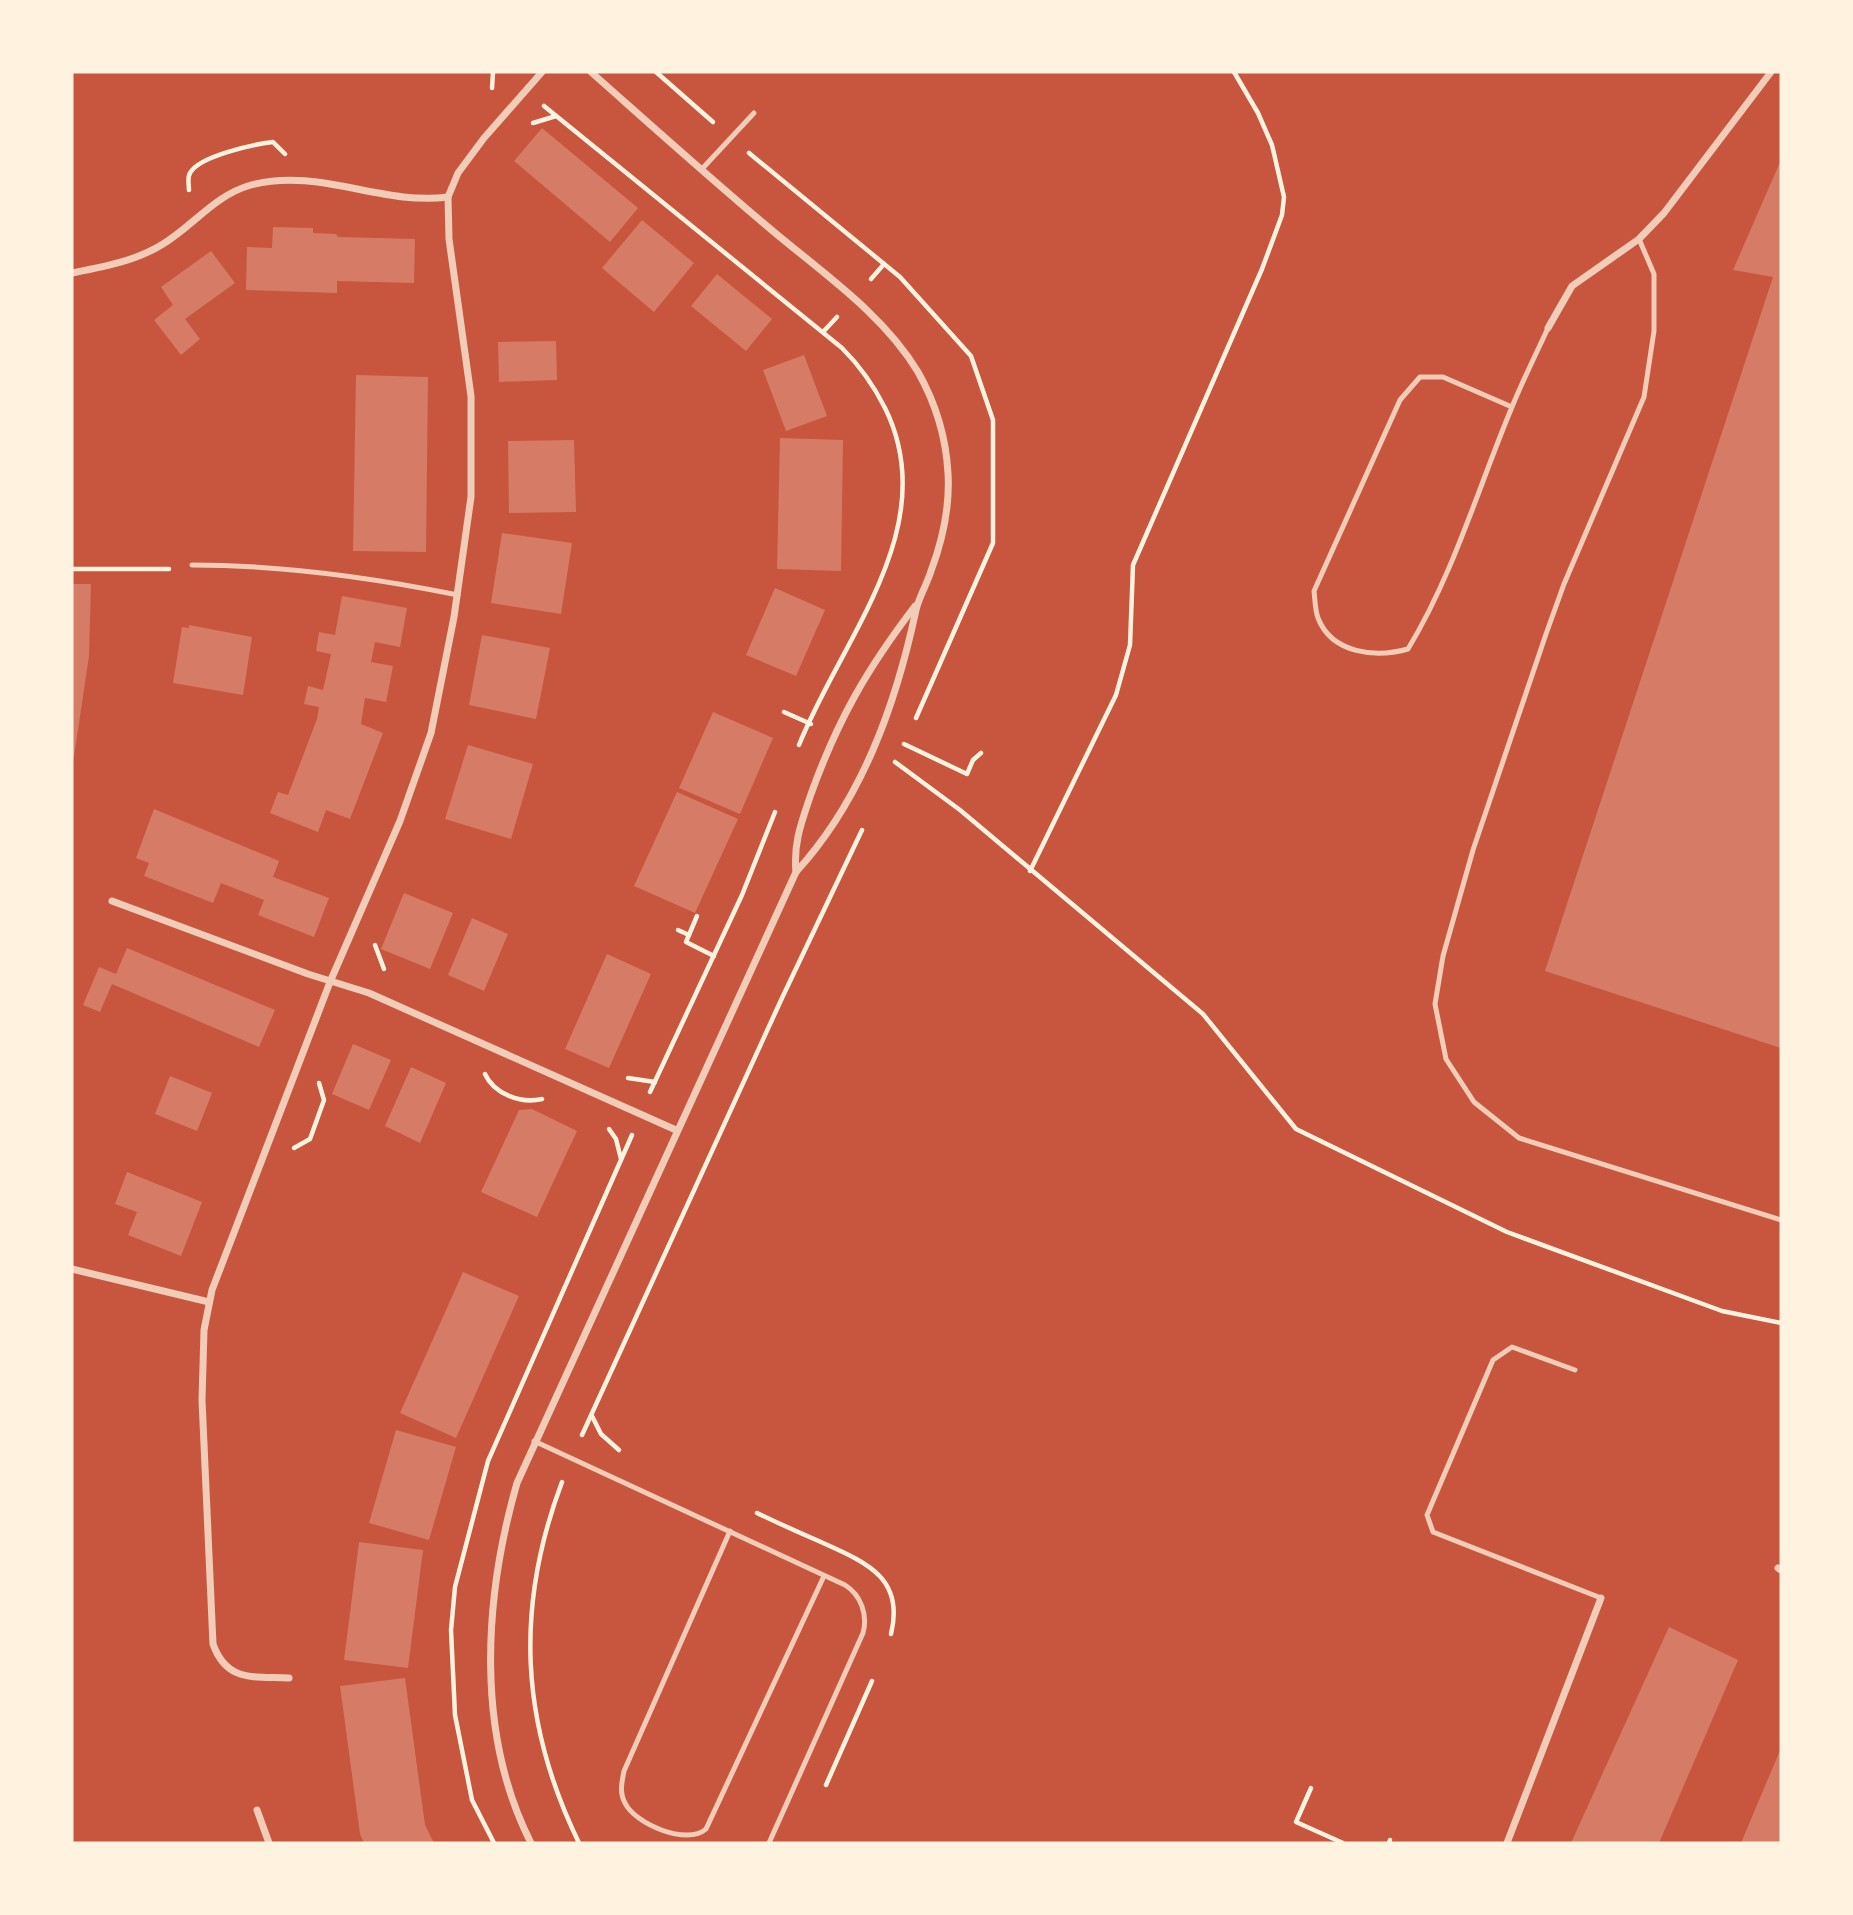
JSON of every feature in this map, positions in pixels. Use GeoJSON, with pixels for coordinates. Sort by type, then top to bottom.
{"type":"FeatureCollection","features":[{"type":"Feature","properties":{"kind":"street"},"geometry":{"type":"LineString","coordinates":[[289,1678],[236,1674],[218,1657],[213,1644],[202,1400],[203,1340],[209,1302],[330,982],[418,774],[438,703],[458,595],[470,506],[472,407],[448,228],[448,197],[466,163],[542,72]]}},
{"type":"Feature","properties":{"kind":"street"},"geometry":{"type":"LineString","coordinates":[[531,1843],[510,1789],[503,1759],[490,1655],[494,1583],[503,1534],[517,1483],[796,872],[824,838],[869,760],[908,650],[918,602],[943,533],[948,482],[938,418],[917,371],[866,311],[591,72]]}},
{"type":"Feature","properties":{"kind":"street"},"geometry":{"type":"LineString","coordinates":[[1548,328],[1572,286],[1639,239],[1664,213],[1771,72]]}},
{"type":"Feature","properties":{"kind":"street"},"geometry":{"type":"LineString","coordinates":[[72,273],[127,261],[151,251],[234,191],[272,181],[320,182],[427,198],[448,197]]}},
{"type":"Feature","properties":{"kind":"street"},"geometry":{"type":"LineString","coordinates":[[796,872],[793,848],[831,740],[871,664],[918,602]]}},
{"type":"Feature","properties":{"kind":"street"},"geometry":{"type":"LineString","coordinates":[[112,901],[330,982],[369,993],[676,1130]]}},
{"type":"Feature","properties":{"kind":"street"},"geometry":{"type":"LineString","coordinates":[[72,1269],[209,1302]]}},
{"type":"Feature","properties":{"kind":"street"},"geometry":{"type":"LineString","coordinates":[[1507,1843],[1601,1598]]}},
{"type":"Feature","properties":{"kind":"street"},"geometry":{"type":"LineString","coordinates":[[257,1810],[268,1840],[258,1843]]}},
{"type":"Feature","properties":{"kind":"lane"},"geometry":{"type":"LineString","coordinates":[[701,170],[754,113]]}},
{"type":"Feature","properties":{"kind":"lane"},"geometry":{"type":"LineString","coordinates":[[1639,239],[1654,274],[1654,331],[1644,397],[1564,583],[1546,634],[1473,850],[1443,956],[1435,1004],[1447,1059],[1453,1069],[1474,1102],[1520,1138],[1781,1220]]}},
{"type":"Feature","properties":{"kind":"lane"},"geometry":{"type":"LineString","coordinates":[[1512,407],[1443,377],[1420,377],[1401,400],[1314,591],[1318,617],[1329,637],[1354,650],[1384,656],[1408,649],[1429,615],[1457,553],[1512,407],[1548,328]]}},
{"type":"Feature","properties":{"kind":"lane"},"geometry":{"type":"LineString","coordinates":[[192,565],[264,567],[359,577],[458,595]]}},
{"type":"Feature","properties":{"kind":"lane"},"geometry":{"type":"LineString","coordinates":[[1575,1370],[1512,1347],[1493,1360],[1427,1515],[1433,1532],[1601,1598]]}},
{"type":"Feature","properties":{"kind":"lane"},"geometry":{"type":"LineString","coordinates":[[534,1441],[853,1591],[866,1622],[769,1843]]}},
{"type":"Feature","properties":{"kind":"lane"},"geometry":{"type":"LineString","coordinates":[[730,1531],[622,1781],[625,1805],[638,1817],[680,1835],[700,1834],[708,1825],[824,1576]]}},
{"type":"Feature","properties":{"kind":"lane"},"geometry":{"type":"LineString","coordinates":[[700,1834],[702,1843]]}},
{"type":"Feature","properties":{"kind":"path"},"geometry":{"type":"LineString","coordinates":[[1030,871],[1121,682],[1130,645],[1133,565],[1262,269],[1282,215],[1284,197],[1272,145],[1258,113],[1234,72]]}},
{"type":"Feature","properties":{"kind":"path"},"geometry":{"type":"LineString","coordinates":[[525,91],[842,348],[867,377],[889,417],[904,474],[903,506],[897,534],[877,587],[797,750]]}},
{"type":"Feature","properties":{"kind":"path"},"geometry":{"type":"LineString","coordinates":[[525,128],[556,116]]}},
{"type":"Feature","properties":{"kind":"path"},"geometry":{"type":"LineString","coordinates":[[72,569],[181,569],[192,565]]}},
{"type":"Feature","properties":{"kind":"path"},"geometry":{"type":"LineString","coordinates":[[784,712],[808,723]]}},
{"type":"Feature","properties":{"kind":"path"},"geometry":{"type":"LineString","coordinates":[[904,744],[967,774],[981,753]]}},
{"type":"Feature","properties":{"kind":"path"},"geometry":{"type":"LineString","coordinates":[[895,763],[960,810],[1203,1014],[1296,1129],[1507,1232],[1722,1311],[1781,1323]]}},
{"type":"Feature","properties":{"kind":"path"},"geometry":{"type":"LineString","coordinates":[[494,1843],[472,1800],[455,1715],[451,1630],[455,1587],[488,1461],[641,1113],[714,956],[778,802]]}},
{"type":"Feature","properties":{"kind":"path"},"geometry":{"type":"LineString","coordinates":[[697,916],[688,935],[688,944],[714,956]]}},
{"type":"Feature","properties":{"kind":"path"},"geometry":{"type":"LineString","coordinates":[[678,930],[688,935]]}},
{"type":"Feature","properties":{"kind":"path"},"geometry":{"type":"LineString","coordinates":[[375,940],[378,959],[392,975]]}},
{"type":"Feature","properties":{"kind":"path"},"geometry":{"type":"LineString","coordinates":[[482,1068],[494,1088],[527,1102],[549,1099]]}},
{"type":"Feature","properties":{"kind":"path"},"geometry":{"type":"LineString","coordinates":[[291,1151],[310,1139],[324,1100],[320,1078]]}},
{"type":"Feature","properties":{"kind":"path"},"geometry":{"type":"LineString","coordinates":[[621,1078],[655,1082]]}},
{"type":"Feature","properties":{"kind":"path"},"geometry":{"type":"LineString","coordinates":[[604,1124],[615,1139],[621,1159]]}},
{"type":"Feature","properties":{"kind":"path"},"geometry":{"type":"LineString","coordinates":[[1311,1788],[1296,1822],[1343,1843]]}},
{"type":"Feature","properties":{"kind":"building"},"geometry":{"type":"Polygon","coordinates":[[[542,128],[638,208],[610,242],[514,161],[542,128]]]}},
{"type":"Feature","properties":{"kind":"building"},"geometry":{"type":"Polygon","coordinates":[[[1781,160],[1781,1048],[1545,971],[1773,277],[1733,270],[1781,160]]]}},
{"type":"Feature","properties":{"kind":"building"},"geometry":{"type":"Polygon","coordinates":[[[642,220],[694,263],[654,312],[602,268],[642,220]]]}},
{"type":"Feature","properties":{"kind":"building"},"geometry":{"type":"Polygon","coordinates":[[[273,227],[313,228],[313,233],[336,234],[338,237],[415,239],[414,283],[337,281],[337,293],[246,290],[247,247],[272,248],[273,227]]]}},
{"type":"Feature","properties":{"kind":"building"},"geometry":{"type":"Polygon","coordinates":[[[211,251],[235,283],[185,319],[200,339],[181,355],[154,320],[173,305],[161,287],[211,251]]]}},
{"type":"Feature","properties":{"kind":"building"},"geometry":{"type":"Polygon","coordinates":[[[717,274],[772,319],[746,351],[691,306],[717,274]]]}},
{"type":"Feature","properties":{"kind":"building"},"geometry":{"type":"Polygon","coordinates":[[[556,341],[557,380],[499,382],[498,342],[556,341]]]}},
{"type":"Feature","properties":{"kind":"building"},"geometry":{"type":"Polygon","coordinates":[[[804,355],[827,416],[786,431],[763,370],[804,355]]]}},
{"type":"Feature","properties":{"kind":"building"},"geometry":{"type":"Polygon","coordinates":[[[356,375],[428,377],[426,552],[353,551],[356,375]]]}},
{"type":"Feature","properties":{"kind":"building"},"geometry":{"type":"Polygon","coordinates":[[[780,438],[843,440],[841,571],[777,569],[780,438]]]}},
{"type":"Feature","properties":{"kind":"building"},"geometry":{"type":"Polygon","coordinates":[[[574,440],[576,512],[509,513],[508,441],[574,440]]]}},
{"type":"Feature","properties":{"kind":"building"},"geometry":{"type":"Polygon","coordinates":[[[502,533],[572,543],[561,614],[491,603],[502,533]]]}},
{"type":"Feature","properties":{"kind":"building"},"geometry":{"type":"Polygon","coordinates":[[[72,584],[91,584],[89,656],[73,763],[72,584]]]}},
{"type":"Feature","properties":{"kind":"building"},"geometry":{"type":"Polygon","coordinates":[[[775,588],[825,610],[796,676],[746,655],[775,588]]]}},
{"type":"Feature","properties":{"kind":"building"},"geometry":{"type":"Polygon","coordinates":[[[342,596],[407,608],[400,647],[375,642],[371,662],[393,666],[386,702],[365,698],[361,724],[383,733],[350,819],[326,810],[318,832],[270,813],[278,792],[288,795],[317,719],[319,707],[304,704],[308,686],[323,690],[331,654],[316,651],[319,632],[335,635],[342,596]]]}},
{"type":"Feature","properties":{"kind":"building"},"geometry":{"type":"Polygon","coordinates":[[[189,625],[252,637],[243,695],[173,683],[182,627],[189,628],[189,625]]]}},
{"type":"Feature","properties":{"kind":"building"},"geometry":{"type":"Polygon","coordinates":[[[482,635],[550,648],[536,719],[469,705],[482,635]]]}},
{"type":"Feature","properties":{"kind":"building"},"geometry":{"type":"Polygon","coordinates":[[[713,712],[773,738],[740,814],[679,788],[713,712]]]}},
{"type":"Feature","properties":{"kind":"building"},"geometry":{"type":"Polygon","coordinates":[[[468,745],[533,764],[511,839],[445,819],[468,745]]]}},
{"type":"Feature","properties":{"kind":"building"},"geometry":{"type":"Polygon","coordinates":[[[677,792],[738,819],[695,913],[634,886],[677,792]]]}},
{"type":"Feature","properties":{"kind":"building"},"geometry":{"type":"Polygon","coordinates":[[[154,809],[279,861],[273,877],[329,898],[314,937],[258,915],[264,900],[221,883],[213,903],[144,876],[149,863],[136,858],[154,809]]]}},
{"type":"Feature","properties":{"kind":"building"},"geometry":{"type":"Polygon","coordinates":[[[404,893],[453,913],[430,969],[381,949],[404,893]]]}},
{"type":"Feature","properties":{"kind":"building"},"geometry":{"type":"Polygon","coordinates":[[[472,918],[508,934],[484,991],[448,975],[472,918]]]}},
{"type":"Feature","properties":{"kind":"building"},"geometry":{"type":"Polygon","coordinates":[[[127,948],[275,1010],[259,1047],[112,984],[100,1012],[83,1005],[99,967],[116,974],[127,948]]]}},
{"type":"Feature","properties":{"kind":"building"},"geometry":{"type":"Polygon","coordinates":[[[607,954],[651,974],[609,1068],[565,1049],[607,954]]]}},
{"type":"Feature","properties":{"kind":"building"},"geometry":{"type":"Polygon","coordinates":[[[353,1044],[391,1060],[369,1110],[332,1094],[353,1044]]]}},
{"type":"Feature","properties":{"kind":"building"},"geometry":{"type":"Polygon","coordinates":[[[411,1067],[446,1083],[420,1143],[385,1126],[411,1067]]]}},
{"type":"Feature","properties":{"kind":"building"},"geometry":{"type":"Polygon","coordinates":[[[170,1076],[212,1093],[197,1131],[155,1114],[170,1076]]]}},
{"type":"Feature","properties":{"kind":"building"},"geometry":{"type":"Polygon","coordinates":[[[532,1109],[577,1131],[537,1217],[481,1192],[519,1110],[532,1109]]]}},
{"type":"Feature","properties":{"kind":"building"},"geometry":{"type":"Polygon","coordinates":[[[127,1172],[202,1202],[181,1256],[128,1235],[137,1212],[115,1204],[127,1172]]]}},
{"type":"Feature","properties":{"kind":"building"},"geometry":{"type":"Polygon","coordinates":[[[463,1272],[519,1296],[456,1438],[400,1413],[463,1272]]]}},
{"type":"Feature","properties":{"kind":"building"},"geometry":{"type":"Polygon","coordinates":[[[396,1430],[456,1447],[429,1540],[369,1523],[396,1430]]]}},
{"type":"Feature","properties":{"kind":"building"},"geometry":{"type":"Polygon","coordinates":[[[359,1542],[423,1550],[408,1668],[344,1660],[359,1542]]]}},
{"type":"Feature","properties":{"kind":"building"},"geometry":{"type":"Polygon","coordinates":[[[1669,1627],[1738,1660],[1659,1843],[1571,1843],[1669,1627]]]}},
{"type":"Feature","properties":{"kind":"building"},"geometry":{"type":"Polygon","coordinates":[[[405,1678],[425,1825],[434,1843],[364,1843],[360,1834],[340,1686],[405,1678]]]}},
{"type":"Feature","properties":{"kind":"building"},"geometry":{"type":"Polygon","coordinates":[[[1781,1748],[1781,1843],[1741,1843],[1781,1748]]]}}]}
